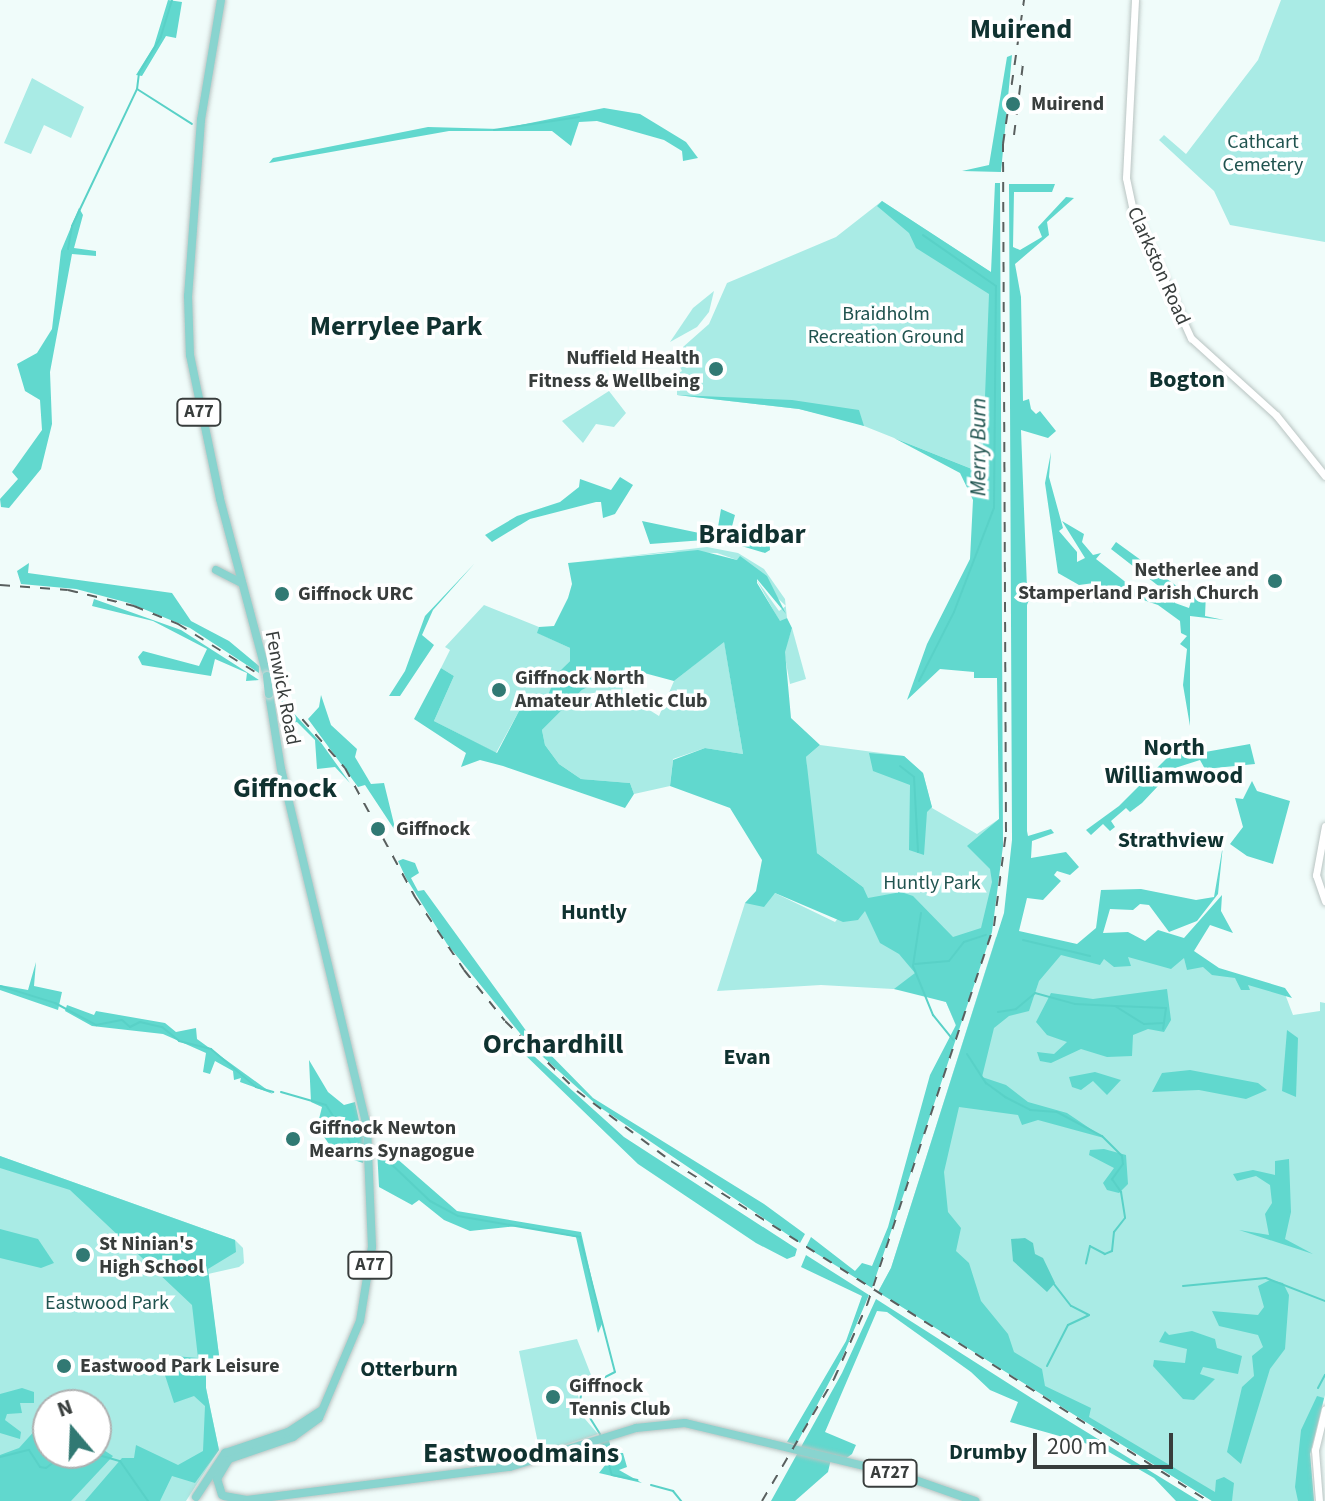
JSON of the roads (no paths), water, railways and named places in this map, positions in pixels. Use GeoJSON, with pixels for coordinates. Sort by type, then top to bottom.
{"type":"FeatureCollection","features":[{"type":"Feature","properties":{"kind":"main road","name":"Fenwick Road"},"geometry":{"type":"LineString","coordinates":[[221,0],[199,152],[190,355],[242,584],[267,676],[281,769],[367,1127],[372,1169],[372,1247],[364,1303],[348,1357],[316,1422],[296,1436],[229,1459],[217,1479],[225,1497]]}},
{"type":"Feature","properties":{"kind":"main road","name":"Clarkston Road"},"geometry":{"type":"LineString","coordinates":[[1135,0],[1126,178],[1133,211],[1191,338],[1276,415],[1325,476]]}},
{"type":"Feature","properties":{"kind":"main road"},"geometry":{"type":"LineString","coordinates":[[216,570],[242,584]]}},
{"type":"Feature","properties":{"kind":"main road"},"geometry":{"type":"LineString","coordinates":[[1325,826],[1316,875],[1325,901]]}},
{"type":"Feature","properties":{"kind":"main road"},"geometry":{"type":"LineString","coordinates":[[1319,1499],[1315,1450],[1325,1409]]}},
{"type":"Feature","properties":{"kind":"main road"},"geometry":{"type":"LineString","coordinates":[[195,1499],[225,1453],[288,1432],[322,1410]]}},
{"type":"Feature","properties":{"kind":"main road","name":"A727"},"geometry":{"type":"LineString","coordinates":[[225,1497],[240,1500],[285,1496],[510,1467],[640,1427],[685,1423],[898,1474],[975,1501]]}},
{"type":"Feature","properties":{"kind":"main road"},"geometry":{"type":"LineString","coordinates":[[195,1499],[208,1491],[225,1497]]}},
{"type":"Feature","properties":{"kind":"main road","name":"A727"},"geometry":{"type":"LineString","coordinates":[[271,1501],[285,1496]]}},
{"type":"Feature","properties":{"kind":"waterway","name":"Merry Burn"},"geometry":{"type":"LineString","coordinates":[[172,0],[161,37],[139,73],[137,89],[192,124]]}},
{"type":"Feature","properties":{"kind":"waterway"},"geometry":{"type":"LineString","coordinates":[[68,249],[72,226],[137,89]]}},
{"type":"Feature","properties":{"kind":"waterway","name":"Merry Burn"},"geometry":{"type":"LineString","coordinates":[[494,130],[579,117]]}},
{"type":"Feature","properties":{"kind":"waterway","name":"Merry Burn"},"geometry":{"type":"LineString","coordinates":[[919,681],[954,612],[994,508],[996,286],[923,235]]}},
{"type":"Feature","properties":{"kind":"waterway"},"geometry":{"type":"LineString","coordinates":[[900,766],[914,777],[918,852]]}},
{"type":"Feature","properties":{"kind":"waterway"},"geometry":{"type":"LineString","coordinates":[[921,913],[913,966],[933,1015],[953,1040]]}},
{"type":"Feature","properties":{"kind":"waterway"},"geometry":{"type":"LineString","coordinates":[[915,964],[949,961],[964,942],[986,935]]}},
{"type":"Feature","properties":{"kind":"waterway"},"geometry":{"type":"LineString","coordinates":[[1023,940],[1090,956]]}},
{"type":"Feature","properties":{"kind":"waterway"},"geometry":{"type":"LineString","coordinates":[[0,986],[55,1003],[96,1025],[122,1020],[130,1027],[140,1022],[162,1027],[179,1041],[211,1049],[256,1087],[273,1092]]}},
{"type":"Feature","properties":{"kind":"waterway"},"geometry":{"type":"LineString","coordinates":[[998,1012],[1016,1009],[1035,993],[1075,1004],[1115,1006],[1144,1024],[1164,1023],[1163,1029]]}},
{"type":"Feature","properties":{"kind":"waterway"},"geometry":{"type":"LineString","coordinates":[[1116,1006],[1166,1008],[1164,1022]]}},
{"type":"Feature","properties":{"kind":"waterway"},"geometry":{"type":"LineString","coordinates":[[967,1054],[986,1083],[1005,1097],[1030,1110],[1057,1112],[1102,1136],[1122,1156],[1123,1164],[1112,1179],[1121,1192],[1125,1218],[1114,1232],[1112,1251],[1105,1254],[1090,1246],[1086,1264]]}},
{"type":"Feature","properties":{"kind":"waterway"},"geometry":{"type":"LineString","coordinates":[[281,1092],[326,1105],[351,1144]]}},
{"type":"Feature","properties":{"kind":"waterway"},"geometry":{"type":"LineString","coordinates":[[388,1161],[430,1201],[458,1216],[580,1237],[615,1372],[582,1389],[580,1402],[600,1434]]}},
{"type":"Feature","properties":{"kind":"waterway"},"geometry":{"type":"LineString","coordinates":[[1183,1286],[1266,1278],[1325,1301]]}},
{"type":"Feature","properties":{"kind":"waterway"},"geometry":{"type":"LineString","coordinates":[[1047,1366],[1068,1325],[1089,1315],[1071,1306],[1054,1284]]}},
{"type":"Feature","properties":{"kind":"waterway"},"geometry":{"type":"LineString","coordinates":[[1318,1388],[1325,1375]]}},
{"type":"Feature","properties":{"kind":"waterway"},"geometry":{"type":"LineString","coordinates":[[602,1441],[612,1475],[638,1480]]}},
{"type":"Feature","properties":{"kind":"waterway"},"geometry":{"type":"LineString","coordinates":[[0,1457],[29,1450],[32,1455]]}},
{"type":"Feature","properties":{"kind":"waterway"},"geometry":{"type":"LineString","coordinates":[[112,1459],[120,1461],[148,1501]]}},
{"type":"Feature","properties":{"kind":"waterway"},"geometry":{"type":"LineString","coordinates":[[651,1485],[673,1491],[681,1501]]}},
{"type":"Feature","properties":{"kind":"railway"},"geometry":{"type":"LineString","coordinates":[[762,1501],[834,1379],[867,1305],[994,926],[1006,832],[1003,144],[1024,0]]}},
{"type":"Feature","properties":{"kind":"railway"},"geometry":{"type":"LineString","coordinates":[[1014,135],[1023,64]]}},
{"type":"Feature","properties":{"kind":"railway"},"geometry":{"type":"LineString","coordinates":[[0,585],[68,590],[134,606],[178,624],[260,675]]}},
{"type":"Feature","properties":{"kind":"railway"},"geometry":{"type":"LineString","coordinates":[[276,689],[345,768],[415,897],[464,970],[505,1021],[577,1091],[671,1161],[1208,1501]]}},
{"type":"Feature","properties":{"kind":"place","name":"Muirend"},"geometry":{"type":"Point","coordinates":[1013,104]}},
{"type":"Feature","properties":{"kind":"place","name":"Nuffield Health Fitness & Wellbeing"},"geometry":{"type":"Point","coordinates":[716,369]}},
{"type":"Feature","properties":{"kind":"place","name":"Netherlee and Stamperland Parish Church"},"geometry":{"type":"Point","coordinates":[1275,581]}},
{"type":"Feature","properties":{"kind":"place","name":"Giffnock URC"},"geometry":{"type":"Point","coordinates":[282,594]}},
{"type":"Feature","properties":{"kind":"place","name":"Giffnock North Amateur Athletic Club"},"geometry":{"type":"Point","coordinates":[499,690]}},
{"type":"Feature","properties":{"kind":"place","name":"Giffnock"},"geometry":{"type":"Point","coordinates":[378,829]}},
{"type":"Feature","properties":{"kind":"place","name":"Giffnock Newton Mearns Synagogue"},"geometry":{"type":"Point","coordinates":[293,1139]}},
{"type":"Feature","properties":{"kind":"place","name":"St Ninian's High School"},"geometry":{"type":"Point","coordinates":[83,1255]}},
{"type":"Feature","properties":{"kind":"place","name":"Eastwood Park Leisure"},"geometry":{"type":"Point","coordinates":[64,1366]}},
{"type":"Feature","properties":{"kind":"place","name":"Giffnock Tennis Club"},"geometry":{"type":"Point","coordinates":[553,1397]}},
{"type":"Feature","properties":{"kind":"district","name":"Muirend"},"geometry":{"type":"Point","coordinates":[1021,29]}},
{"type":"Feature","properties":{"kind":"district","name":"Merrylee Park"},"geometry":{"type":"Point","coordinates":[396,326]}},
{"type":"Feature","properties":{"kind":"district","name":"Bogton"},"geometry":{"type":"Point","coordinates":[1187,380]}},
{"type":"Feature","properties":{"kind":"district","name":"Braidbar"},"geometry":{"type":"Point","coordinates":[752,534]}},
{"type":"Feature","properties":{"kind":"district","name":"North Williamwood"},"geometry":{"type":"Point","coordinates":[1174,762]}},
{"type":"Feature","properties":{"kind":"district","name":"Giffnock"},"geometry":{"type":"Point","coordinates":[285,788]}},
{"type":"Feature","properties":{"kind":"district","name":"Strathview"},"geometry":{"type":"Point","coordinates":[1171,841]}},
{"type":"Feature","properties":{"kind":"district","name":"Huntly"},"geometry":{"type":"Point","coordinates":[594,913]}},
{"type":"Feature","properties":{"kind":"district","name":"Orchardhill"},"geometry":{"type":"Point","coordinates":[553,1044]}},
{"type":"Feature","properties":{"kind":"district","name":"Evan"},"geometry":{"type":"Point","coordinates":[747,1058]}},
{"type":"Feature","properties":{"kind":"district","name":"Otterburn"},"geometry":{"type":"Point","coordinates":[409,1370]}},
{"type":"Feature","properties":{"kind":"district","name":"Eastwoodmains"},"geometry":{"type":"Point","coordinates":[521,1453]}},
{"type":"Feature","properties":{"kind":"district","name":"Drumby"},"geometry":{"type":"Point","coordinates":[988,1453]}},
{"type":"Feature","properties":{"kind":"park label","name":"Cathcart Cemetery"},"geometry":{"type":"Point","coordinates":[1263,154]}},
{"type":"Feature","properties":{"kind":"park label","name":"Braidholm Recreation Ground"},"geometry":{"type":"Point","coordinates":[886,326]}},
{"type":"Feature","properties":{"kind":"park label","name":"Huntly Park"},"geometry":{"type":"Point","coordinates":[932,883]}},
{"type":"Feature","properties":{"kind":"park label","name":"Eastwood Park"},"geometry":{"type":"Point","coordinates":[107,1303]}}]}
